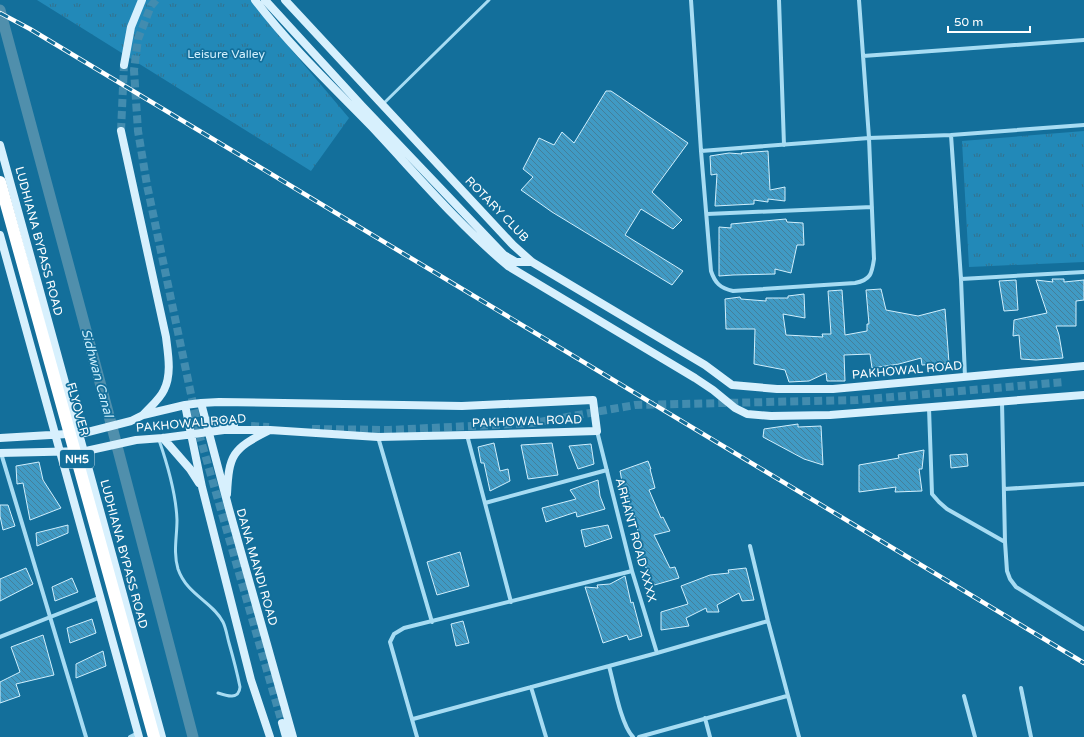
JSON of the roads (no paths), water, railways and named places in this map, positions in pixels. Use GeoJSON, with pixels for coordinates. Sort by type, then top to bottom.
{"type":"FeatureCollection","features":[{"type":"Feature","properties":{"kind":"highway","name":"FLYOVER"},"geometry":{"type":"LineString","coordinates":[[0,182],[154,737]]}},
{"type":"Feature","properties":{"kind":"street"},"geometry":{"type":"LineString","coordinates":[[124,65],[131,27],[142,0]]}},
{"type":"Feature","properties":{"kind":"street"},"geometry":{"type":"LineString","coordinates":[[255,0],[291,42],[460,221],[498,258],[508,266],[695,378],[735,408],[747,414],[795,416],[929,408],[1084,395]]}},
{"type":"Feature","properties":{"kind":"street"},"geometry":{"type":"LineString","coordinates":[[265,0],[362,106],[504,255],[516,262],[532,262]]}},
{"type":"Feature","properties":{"kind":"street","name":"ROTARY CLUB"},"geometry":{"type":"LineString","coordinates":[[286,0],[513,245],[532,262],[705,366],[732,385]]}},
{"type":"Feature","properties":{"kind":"street"},"geometry":{"type":"LineString","coordinates":[[691,0],[711,271],[718,286],[733,291],[855,283],[868,278],[871,273],[874,259],[869,138],[859,0]]}},
{"type":"Feature","properties":{"kind":"street"},"geometry":{"type":"LineString","coordinates":[[778,0],[784,145]]}},
{"type":"Feature","properties":{"kind":"street"},"geometry":{"type":"LineString","coordinates":[[863,56],[1084,40]]}},
{"type":"Feature","properties":{"kind":"street"},"geometry":{"type":"LineString","coordinates":[[701,151],[869,138],[951,135],[1084,126]]}},
{"type":"Feature","properties":{"kind":"street"},"geometry":{"type":"LineString","coordinates":[[121,131],[166,337],[169,357],[164,391],[143,415]]}},
{"type":"Feature","properties":{"kind":"street"},"geometry":{"type":"LineString","coordinates":[[951,135],[961,278],[965,377]]}},
{"type":"Feature","properties":{"kind":"street","name":"LUDHIANA BYPASS ROAD"},"geometry":{"type":"LineString","coordinates":[[0,145],[82,433],[85,451],[162,737]]}},
{"type":"Feature","properties":{"kind":"street"},"geometry":{"type":"LineString","coordinates":[[707,214],[872,207]]}},
{"type":"Feature","properties":{"kind":"street"},"geometry":{"type":"LineString","coordinates":[[0,235],[139,735],[130,737]]}},
{"type":"Feature","properties":{"kind":"street"},"geometry":{"type":"LineString","coordinates":[[961,278],[1084,272]]}},
{"type":"Feature","properties":{"kind":"street"},"geometry":{"type":"LineString","coordinates":[[695,378],[705,366]]}},
{"type":"Feature","properties":{"kind":"street","name":"PAKHOWAL ROAD"},"geometry":{"type":"LineString","coordinates":[[732,385],[778,390],[833,389],[1084,366]]}},
{"type":"Feature","properties":{"kind":"street","name":"PAKHOWAL ROAD"},"geometry":{"type":"LineString","coordinates":[[0,438],[82,433],[131,420],[143,415],[185,405],[201,403],[282,402],[462,406],[593,400],[597,431],[467,436],[378,437],[270,430],[224,430],[136,440],[85,451],[0,453]]}},
{"type":"Feature","properties":{"kind":"street"},"geometry":{"type":"LineString","coordinates":[[1002,402],[1007,571],[1010,579],[1016,587],[1084,629]]}},
{"type":"Feature","properties":{"kind":"street","name":"DANA MANDI ROAD"},"geometry":{"type":"LineString","coordinates":[[201,403],[226,500],[293,737]]}},
{"type":"Feature","properties":{"kind":"street"},"geometry":{"type":"LineString","coordinates":[[185,405],[202,487],[251,680],[270,737]]}},
{"type":"Feature","properties":{"kind":"street"},"geometry":{"type":"LineString","coordinates":[[929,408],[932,494],[947,508],[1005,542]]}},
{"type":"Feature","properties":{"kind":"street"},"geometry":{"type":"LineString","coordinates":[[205,420],[227,425],[251,426]]}},
{"type":"Feature","properties":{"kind":"street"},"geometry":{"type":"LineString","coordinates":[[226,500],[230,463],[236,450],[270,430]]}},
{"type":"Feature","properties":{"kind":"street","name":"ARHANT ROAD XXXX"},"geometry":{"type":"LineString","coordinates":[[597,431],[632,571],[657,653]]}},
{"type":"Feature","properties":{"kind":"street"},"geometry":{"type":"LineString","coordinates":[[467,436],[511,602]]}},
{"type":"Feature","properties":{"kind":"street"},"geometry":{"type":"LineString","coordinates":[[378,437],[432,622]]}},
{"type":"Feature","properties":{"kind":"street"},"geometry":{"type":"LineString","coordinates":[[160,438],[190,469],[202,487]]}},
{"type":"Feature","properties":{"kind":"street"},"geometry":{"type":"LineString","coordinates":[[0,453],[86,737]]}},
{"type":"Feature","properties":{"kind":"street"},"geometry":{"type":"LineString","coordinates":[[485,503],[607,470]]}},
{"type":"Feature","properties":{"kind":"street"},"geometry":{"type":"LineString","coordinates":[[1004,489],[1084,484]]}},
{"type":"Feature","properties":{"kind":"street"},"geometry":{"type":"LineString","coordinates":[[750,546],[787,696],[799,737]]}},
{"type":"Feature","properties":{"kind":"street"},"geometry":{"type":"LineString","coordinates":[[417,737],[390,642],[391,637],[399,630],[632,571]]}},
{"type":"Feature","properties":{"kind":"street"},"geometry":{"type":"LineString","coordinates":[[0,637],[101,597]]}},
{"type":"Feature","properties":{"kind":"street"},"geometry":{"type":"LineString","coordinates":[[413,719],[610,666],[768,621]]}},
{"type":"Feature","properties":{"kind":"street"},"geometry":{"type":"LineString","coordinates":[[610,666],[624,724],[633,737]]}},
{"type":"Feature","properties":{"kind":"street"},"geometry":{"type":"LineString","coordinates":[[531,687],[546,737]]}},
{"type":"Feature","properties":{"kind":"street"},"geometry":{"type":"LineString","coordinates":[[1020,688],[1031,737]]}},
{"type":"Feature","properties":{"kind":"street"},"geometry":{"type":"LineString","coordinates":[[639,737],[787,696]]}},
{"type":"Feature","properties":{"kind":"street"},"geometry":{"type":"LineString","coordinates":[[964,696],[975,737]]}},
{"type":"Feature","properties":{"kind":"street"},"geometry":{"type":"LineString","coordinates":[[705,718],[710,737]]}},
{"type":"Feature","properties":{"kind":"street"},"geometry":{"type":"LineString","coordinates":[[282,723],[286,737]]}},
{"type":"Feature","properties":{"kind":"lane"},"geometry":{"type":"LineString","coordinates":[[382,104],[489,0]]}},
{"type":"Feature","properties":{"kind":"lane"},"geometry":{"type":"LineString","coordinates":[[160,438],[175,500],[177,522],[175,557],[179,570],[186,584],[195,594],[214,610],[223,622],[240,687],[240,691],[236,695],[230,697],[218,693]]}},
{"type":"Feature","properties":{"kind":"waterway","name":"Sidhwan Canal"},"geometry":{"type":"LineString","coordinates":[[0,10],[112,427],[193,737]]}},
{"type":"Feature","properties":{"kind":"tunnel"},"geometry":{"type":"LineString","coordinates":[[156,0],[151,6],[138,39],[134,70],[138,131],[147,185],[200,437],[282,723]]}},
{"type":"Feature","properties":{"kind":"tunnel"},"geometry":{"type":"LineString","coordinates":[[121,131],[124,65]]}},
{"type":"Feature","properties":{"kind":"tunnel"},"geometry":{"type":"LineString","coordinates":[[312,429],[389,430],[533,423],[635,405],[857,400],[1065,382]]}},
{"type":"Feature","properties":{"kind":"tunnel"},"geometry":{"type":"LineString","coordinates":[[251,426],[269,427]]}},
{"type":"Feature","properties":{"kind":"railway"},"geometry":{"type":"LineString","coordinates":[[0,13],[30,29],[1084,663]]}},
{"type":"Feature","properties":{"kind":"park label","name":"Leisure Valley"},"geometry":{"type":"Point","coordinates":[226,54]}}]}
